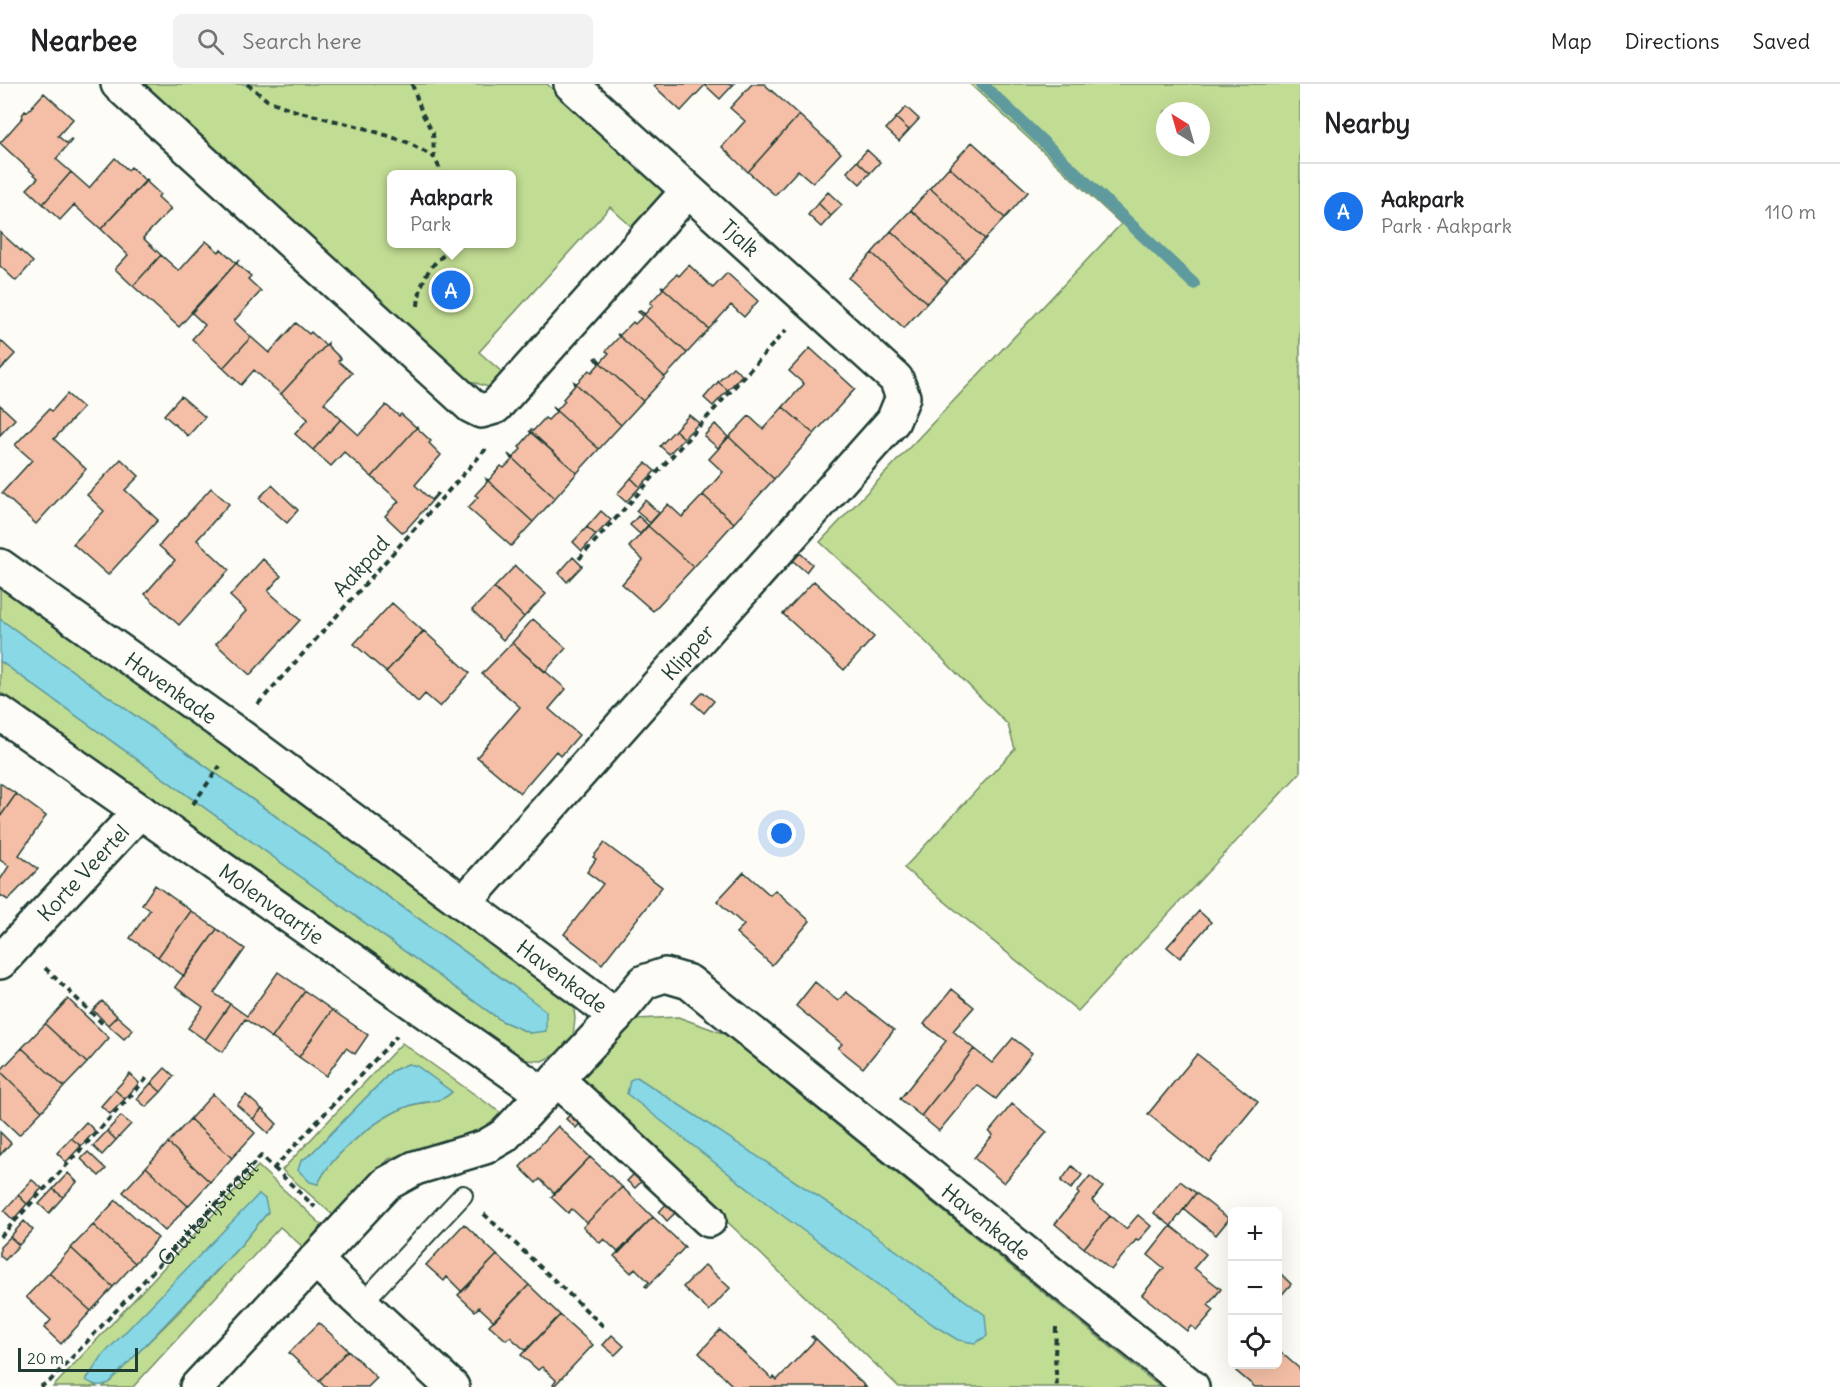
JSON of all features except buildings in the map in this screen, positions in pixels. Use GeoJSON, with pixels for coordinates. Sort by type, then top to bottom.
{"type":"FeatureCollection","features":[{"type":"Feature","properties":{"kind":"street"},"geometry":{"type":"LineString","coordinates":[[118,84],[471,406],[482,411],[495,407],[688,191]]}},
{"type":"Feature","properties":{"kind":"street","name":"Tjalk"},"geometry":{"type":"LineString","coordinates":[[571,84],[896,379],[903,398]]}},
{"type":"Feature","properties":{"kind":"street","name":"Klipper"},"geometry":{"type":"LineString","coordinates":[[464,903],[893,421],[903,398]]}},
{"type":"Feature","properties":{"kind":"street","name":"Havenkade"},"geometry":{"type":"LineString","coordinates":[[0,566],[233,731],[616,1016],[644,982],[665,975],[688,982],[1192,1387]]}},
{"type":"Feature","properties":{"kind":"street","name":"Molenvaartje"},"geometry":{"type":"LineString","coordinates":[[0,713],[422,1009],[550,1086]]}},
{"type":"Feature","properties":{"kind":"street","name":"Korte Veertel"},"geometry":{"type":"LineString","coordinates":[[9,952],[140,811]]}},
{"type":"Feature","properties":{"kind":"street"},"geometry":{"type":"LineString","coordinates":[[197,1387],[386,1184],[415,1168],[485,1147],[504,1136],[616,1016]]}},
{"type":"Feature","properties":{"kind":"street"},"geometry":{"type":"LineString","coordinates":[[550,1086],[709,1220]]}},
{"type":"Feature","properties":{"kind":"street"},"geometry":{"type":"LineString","coordinates":[[315,1260],[452,1387]]}},
{"type":"Feature","properties":{"kind":"lane"},"geometry":{"type":"LineString","coordinates":[[362,1303],[463,1195]]}},
{"type":"Feature","properties":{"kind":"path"},"geometry":{"type":"LineString","coordinates":[[247,84],[267,100],[407,142],[434,157]]}},
{"type":"Feature","properties":{"kind":"path"},"geometry":{"type":"LineString","coordinates":[[411,84],[422,113],[433,133],[434,157],[441,170]]}},
{"type":"Feature","properties":{"kind":"path"},"geometry":{"type":"LineString","coordinates":[[409,350],[422,327],[418,304],[425,275],[436,261],[453,248]]}},
{"type":"Feature","properties":{"kind":"path"},"geometry":{"type":"LineString","coordinates":[[579,559],[811,302]]}},
{"type":"Feature","properties":{"kind":"path","name":"Aakpad"},"geometry":{"type":"LineString","coordinates":[[233,731],[485,450],[482,411]]}},
{"type":"Feature","properties":{"kind":"path"},"geometry":{"type":"LineString","coordinates":[[191,807],[222,764]]}},
{"type":"Feature","properties":{"kind":"path"},"geometry":{"type":"LineString","coordinates":[[9,952],[103,1024]]}},
{"type":"Feature","properties":{"kind":"path","name":"Grutterijstraat"},"geometry":{"type":"LineString","coordinates":[[40,1387],[50,1381],[261,1156],[274,1168],[422,1009]]}},
{"type":"Feature","properties":{"kind":"path"},"geometry":{"type":"LineString","coordinates":[[0,1237],[147,1078]]}},
{"type":"Feature","properties":{"kind":"path"},"geometry":{"type":"LineString","coordinates":[[274,1168],[342,1231]]}},
{"type":"Feature","properties":{"kind":"path"},"geometry":{"type":"LineString","coordinates":[[463,1195],[604,1327]]}},
{"type":"Feature","properties":{"kind":"path"},"geometry":{"type":"LineString","coordinates":[[1057,1387],[1056,1309],[1068,1287]]}},
{"type":"Feature","properties":{"kind":"green space"},"geometry":{"type":"Polygon","coordinates":[[[142,84],[547,84],[666,192],[634,229],[610,207],[479,352],[503,373],[488,387],[466,380],[142,84]]]}},
{"type":"Feature","properties":{"kind":"green space"},"geometry":{"type":"Polygon","coordinates":[[[970,84],[1300,84],[1300,773],[1078,1011],[904,868],[1015,749],[1008,725],[898,614],[820,542],[1121,224],[970,84]]]}},
{"type":"Feature","properties":{"kind":"green space"},"geometry":{"type":"Polygon","coordinates":[[[0,580],[573,1003],[575,1018],[573,1037],[560,1052],[542,1061],[525,1060],[0,692],[0,661],[502,1021],[530,1033],[524,994],[0,619],[0,580]]]}},
{"type":"Feature","properties":{"kind":"green space"},"geometry":{"type":"Polygon","coordinates":[[[678,1017],[725,1034],[1160,1387],[899,1387],[581,1081],[637,1019],[678,1017]]]}},
{"type":"Feature","properties":{"kind":"green space"},"geometry":{"type":"Polygon","coordinates":[[[402,1043],[501,1113],[484,1129],[389,1159],[334,1216],[282,1170],[402,1043]],[[408,1064],[392,1071],[311,1154],[301,1161],[318,1184],[344,1149],[370,1128],[397,1111],[415,1104],[437,1100],[452,1092],[416,1066],[408,1064]]]}},
{"type":"Feature","properties":{"kind":"green space"},"geometry":{"type":"Polygon","coordinates":[[[258,1166],[322,1225],[303,1247],[280,1227],[133,1387],[103,1387],[178,1313],[268,1212],[86,1379],[97,1387],[53,1387],[258,1166]]]}},
{"type":"Feature","properties":{"kind":"water"},"geometry":{"type":"Polygon","coordinates":[[[0,619],[524,994],[546,1011],[546,1031],[530,1033],[502,1021],[0,661],[0,619]]]}},
{"type":"Feature","properties":{"kind":"water"},"geometry":{"type":"Polygon","coordinates":[[[408,1064],[417,1066],[452,1092],[437,1100],[409,1106],[384,1118],[370,1127],[333,1161],[318,1184],[310,1182],[298,1170],[301,1161],[311,1154],[392,1071],[408,1064]]]}},
{"type":"Feature","properties":{"kind":"water"},"geometry":{"type":"Polygon","coordinates":[[[637,1077],[857,1222],[985,1315],[987,1336],[975,1343],[958,1340],[935,1326],[779,1213],[627,1094],[630,1080],[637,1077]]]}},
{"type":"Feature","properties":{"kind":"water"},"geometry":{"type":"Polygon","coordinates":[[[259,1194],[265,1199],[268,1212],[241,1245],[109,1383],[98,1385],[86,1380],[103,1355],[259,1194]]]}},
{"type":"Feature","properties":{"kind":"waterway"},"geometry":{"type":"LineString","coordinates":[[982,84],[1194,284]]}},
{"type":"Feature","properties":{"kind":"place","name":"Aakpark"},"geometry":{"type":"Point","coordinates":[451,290]}}]}
